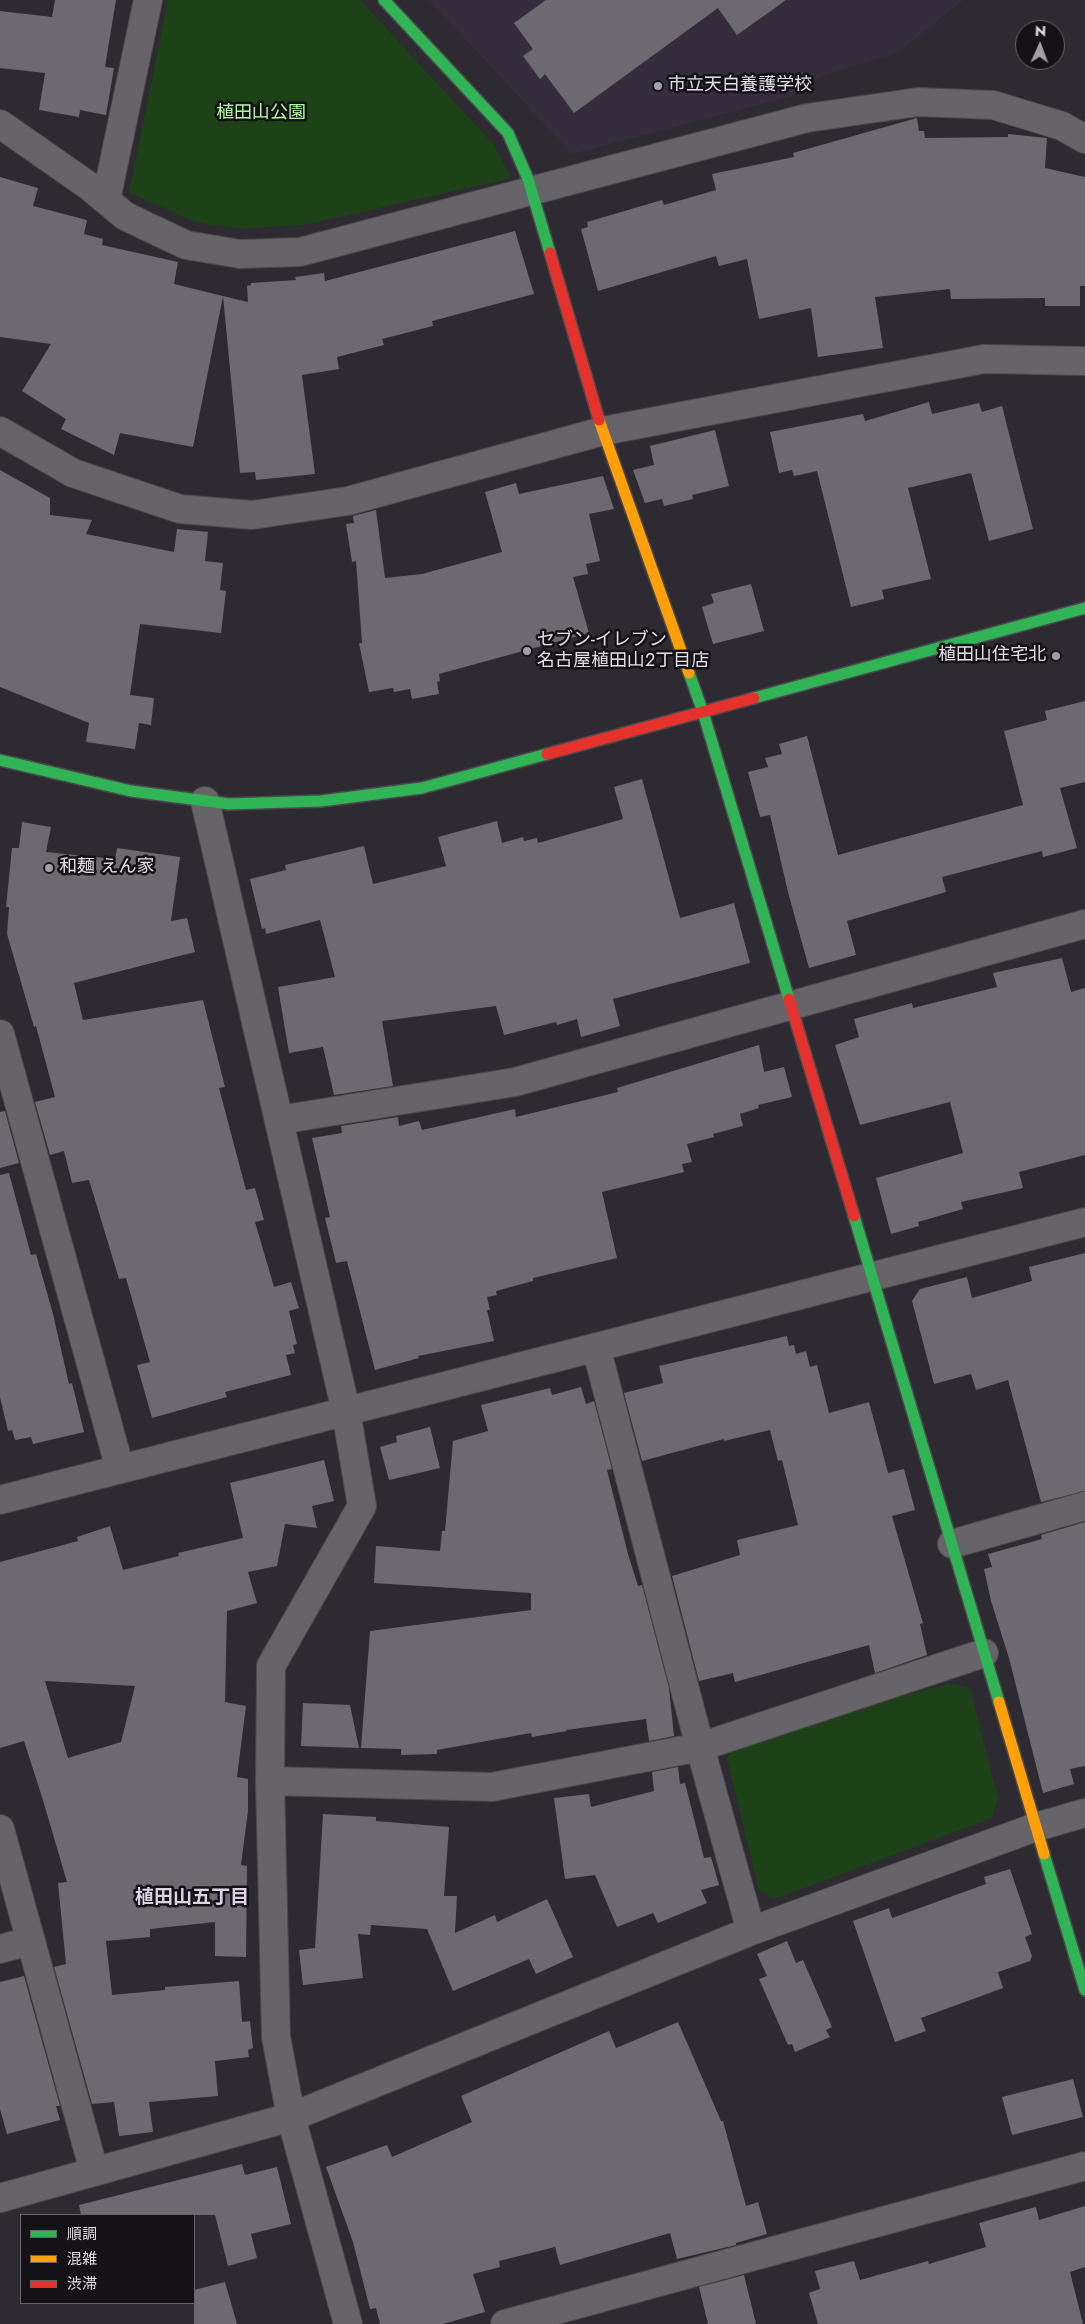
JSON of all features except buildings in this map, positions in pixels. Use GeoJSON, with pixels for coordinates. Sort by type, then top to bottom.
{"type":"FeatureCollection","features":[{"type":"Feature","properties":{"kind":"street"},"geometry":{"type":"LineString","coordinates":[[106,200],[148,0]]}},
{"type":"Feature","properties":{"kind":"street"},"geometry":{"type":"LineString","coordinates":[[384,0],[508,133],[531,190],[603,431],[703,712],[1085,1990]]}},
{"type":"Feature","properties":{"kind":"street"},"geometry":{"type":"LineString","coordinates":[[0,124],[88,186],[125,216],[186,245],[240,254],[300,252],[807,118],[918,102],[993,105],[1062,126],[1085,139]]}},
{"type":"Feature","properties":{"kind":"street"},"geometry":{"type":"LineString","coordinates":[[0,431],[73,472],[171,506],[252,514],[348,502],[603,431],[984,359],[1085,361]]}},
{"type":"Feature","properties":{"kind":"street"},"geometry":{"type":"LineString","coordinates":[[0,760],[132,791],[229,804],[321,801],[422,788],[1085,608]]}},
{"type":"Feature","properties":{"kind":"street"},"geometry":{"type":"LineString","coordinates":[[205,801],[346,1412],[362,1506],[271,1666],[270,1781],[276,2037],[290,2117],[348,2324]]}},
{"type":"Feature","properties":{"kind":"street"},"geometry":{"type":"LineString","coordinates":[[279,1120],[515,1082],[1085,924]]}},
{"type":"Feature","properties":{"kind":"street"},"geometry":{"type":"LineString","coordinates":[[0,1034],[120,1469]]}},
{"type":"Feature","properties":{"kind":"street"},"geometry":{"type":"LineString","coordinates":[[0,1500],[1085,1222]]}},
{"type":"Feature","properties":{"kind":"street"},"geometry":{"type":"LineString","coordinates":[[596,1347],[700,1747],[752,1931]]}},
{"type":"Feature","properties":{"kind":"street"},"geometry":{"type":"LineString","coordinates":[[952,1544],[1085,1506]]}},
{"type":"Feature","properties":{"kind":"street"},"geometry":{"type":"LineString","coordinates":[[270,1781],[492,1787],[700,1747],[984,1653]]}},
{"type":"Feature","properties":{"kind":"street"},"geometry":{"type":"LineString","coordinates":[[0,2198],[290,2117],[752,1931],[1036,1827],[1085,1813]]}},
{"type":"Feature","properties":{"kind":"street"},"geometry":{"type":"LineString","coordinates":[[0,1829],[94,2171]]}},
{"type":"Feature","properties":{"kind":"street"},"geometry":{"type":"LineString","coordinates":[[0,1949],[31,1941]]}},
{"type":"Feature","properties":{"kind":"street"},"geometry":{"type":"LineString","coordinates":[[505,2324],[1085,2166]]}},
{"type":"Feature","properties":{"kind":"shaded area","name":"市立天白養護学校"},"geometry":{"type":"Polygon","coordinates":[[[429,0],[963,0],[899,52],[822,76],[792,96],[572,154],[429,0]]]}},
{"type":"Feature","properties":{"kind":"green space","name":"植田山公園"},"geometry":{"type":"Polygon","coordinates":[[[168,0],[360,0],[494,145],[511,178],[304,225],[240,229],[195,222],[129,192],[168,0]]]}},
{"type":"Feature","properties":{"kind":"green space"},"geometry":{"type":"Polygon","coordinates":[[[950,1683],[970,1688],[998,1799],[992,1818],[775,1899],[759,1890],[727,1759],[734,1742],[950,1683]]]}},
{"type":"Feature","properties":{"kind":"traffic: fast"},"geometry":{"type":"LineString","coordinates":[[384,0],[508,133],[528,179],[550,253]]}},
{"type":"Feature","properties":{"kind":"traffic: fast"},"geometry":{"type":"LineString","coordinates":[[754,698],[1085,608]]}},
{"type":"Feature","properties":{"kind":"traffic: fast"},"geometry":{"type":"LineString","coordinates":[[689,673],[703,712],[789,999]]}},
{"type":"Feature","properties":{"kind":"traffic: fast"},"geometry":{"type":"LineString","coordinates":[[0,760],[131,791],[229,804],[321,801],[422,788],[547,754]]}},
{"type":"Feature","properties":{"kind":"traffic: fast"},"geometry":{"type":"LineString","coordinates":[[854,1216],[999,1702]]}},
{"type":"Feature","properties":{"kind":"traffic: fast"},"geometry":{"type":"LineString","coordinates":[[1044,1854],[1085,1990]]}},
{"type":"Feature","properties":{"kind":"traffic: slow"},"geometry":{"type":"LineString","coordinates":[[599,420],[689,673]]}},
{"type":"Feature","properties":{"kind":"traffic: slow"},"geometry":{"type":"LineString","coordinates":[[999,1702],[1044,1854]]}},
{"type":"Feature","properties":{"kind":"traffic: jam"},"geometry":{"type":"LineString","coordinates":[[550,253],[599,420]]}},
{"type":"Feature","properties":{"kind":"traffic: jam"},"geometry":{"type":"LineString","coordinates":[[547,754],[754,698]]}},
{"type":"Feature","properties":{"kind":"traffic: jam"},"geometry":{"type":"LineString","coordinates":[[789,999],[854,1216]]}},
{"type":"Feature","properties":{"kind":"place","name":"市立天白養護学校"},"geometry":{"type":"Point","coordinates":[658,86]}},
{"type":"Feature","properties":{"kind":"place","name":"セブン-イレブン 名古屋植田山2丁目店"},"geometry":{"type":"Point","coordinates":[527,651]}},
{"type":"Feature","properties":{"kind":"place","name":"植田山住宅北"},"geometry":{"type":"Point","coordinates":[1056,656]}},
{"type":"Feature","properties":{"kind":"place","name":"和麺 えん家"},"geometry":{"type":"Point","coordinates":[49,868]}},
{"type":"Feature","properties":{"kind":"district","name":"植田山五丁目"},"geometry":{"type":"Point","coordinates":[192,1898]}}]}
